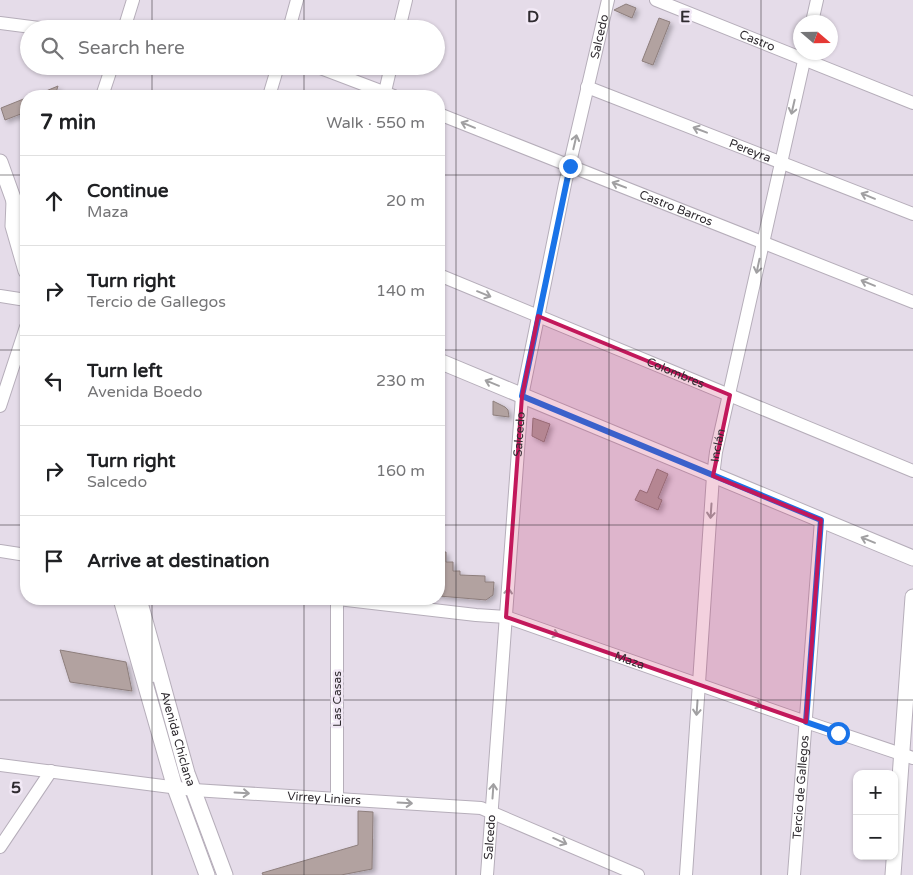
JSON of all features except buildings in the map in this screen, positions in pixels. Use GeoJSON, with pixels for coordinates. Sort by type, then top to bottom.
{"type":"FeatureCollection","features":[{"type":"Feature","properties":{"kind":"main road"},"geometry":{"type":"LineString","coordinates":[[0,162],[13,201],[14,226],[20,248]]}},
{"type":"Feature","properties":{"kind":"main road"},"geometry":{"type":"LineString","coordinates":[[445,364],[913,558]]}},
{"type":"Feature","properties":{"kind":"main road"},"geometry":{"type":"LineString","coordinates":[[893,875],[907,756],[913,597]]}},
{"type":"Feature","properties":{"kind":"main road","name":"Avenida Chiclana"},"geometry":{"type":"LineString","coordinates":[[123,605],[185,789],[207,875]]}},
{"type":"Feature","properties":{"kind":"main road","name":"Avenida Chiclana"},"geometry":{"type":"LineString","coordinates":[[142,605],[187,773],[185,789],[225,875]]}},
{"type":"Feature","properties":{"kind":"street"},"geometry":{"type":"LineString","coordinates":[[127,20],[133,0]]}},
{"type":"Feature","properties":{"kind":"street"},"geometry":{"type":"LineString","coordinates":[[291,20],[297,0]]}},
{"type":"Feature","properties":{"kind":"street"},"geometry":{"type":"LineString","coordinates":[[401,20],[406,0]]}},
{"type":"Feature","properties":{"kind":"street","name":"Salcedo"},"geometry":{"type":"LineString","coordinates":[[487,875],[522,396],[587,87],[608,0]]}},
{"type":"Feature","properties":{"kind":"street","name":"Castro"},"geometry":{"type":"LineString","coordinates":[[656,0],[793,51]]}},
{"type":"Feature","properties":{"kind":"street"},"geometry":{"type":"LineString","coordinates":[[814,15],[818,0]]}},
{"type":"Feature","properties":{"kind":"street"},"geometry":{"type":"LineString","coordinates":[[0,23],[20,26]]}},
{"type":"Feature","properties":{"kind":"street","name":"Inclán"},"geometry":{"type":"LineString","coordinates":[[686,875],[716,452],[804,60]]}},
{"type":"Feature","properties":{"kind":"street","name":"Castro"},"geometry":{"type":"LineString","coordinates":[[814,60],[913,103]]}},
{"type":"Feature","properties":{"kind":"street"},"geometry":{"type":"LineString","coordinates":[[104,90],[109,75]]}},
{"type":"Feature","properties":{"kind":"street"},"geometry":{"type":"LineString","coordinates":[[271,90],[275,75]]}},
{"type":"Feature","properties":{"kind":"street"},"geometry":{"type":"LineString","coordinates":[[338,75],[375,90]]}},
{"type":"Feature","properties":{"kind":"street"},"geometry":{"type":"LineString","coordinates":[[389,90],[390,75]]}},
{"type":"Feature","properties":{"kind":"street","name":"Pereyra"},"geometry":{"type":"LineString","coordinates":[[587,87],[913,214]]}},
{"type":"Feature","properties":{"kind":"street","name":"Castro Barros"},"geometry":{"type":"LineString","coordinates":[[445,116],[913,302]]}},
{"type":"Feature","properties":{"kind":"street"},"geometry":{"type":"LineString","coordinates":[[13,201],[20,220]]}},
{"type":"Feature","properties":{"kind":"street","name":"Colombres"},"geometry":{"type":"LineString","coordinates":[[445,278],[730,394],[913,471]]}},
{"type":"Feature","properties":{"kind":"street"},"geometry":{"type":"LineString","coordinates":[[0,296],[20,299]]}},
{"type":"Feature","properties":{"kind":"street"},"geometry":{"type":"LineString","coordinates":[[0,406],[20,345]]}},
{"type":"Feature","properties":{"kind":"street","name":"Tercio de Gallegos"},"geometry":{"type":"LineString","coordinates":[[794,875],[821,520]]}},
{"type":"Feature","properties":{"kind":"street"},"geometry":{"type":"LineString","coordinates":[[0,551],[20,554]]}},
{"type":"Feature","properties":{"kind":"street"},"geometry":{"type":"LineString","coordinates":[[133,605],[185,789],[218,875]]}},
{"type":"Feature","properties":{"kind":"street","name":"Las Casas"},"geometry":{"type":"LineString","coordinates":[[336,799],[338,605]]}},
{"type":"Feature","properties":{"kind":"street","name":"Maza"},"geometry":{"type":"LineString","coordinates":[[390,605],[506,617],[907,756]]}},
{"type":"Feature","properties":{"kind":"street","name":"Virrey Liniers"},"geometry":{"type":"LineString","coordinates":[[0,764],[185,789],[481,808],[638,875]]}},
{"type":"Feature","properties":{"kind":"street"},"geometry":{"type":"LineString","coordinates":[[0,847],[51,771]]}},
{"type":"Feature","properties":{"kind":"highlighted area"},"geometry":{"type":"Polygon","coordinates":[[[538,316],[730,395],[713,476],[821,520],[806,722],[506,617],[522,396],[538,316]]]}},
{"type":"Feature","properties":{"kind":"route"},"geometry":{"type":"LineString","coordinates":[[570,166],[522,396],[821,520],[806,722],[838,733]]}}]}
